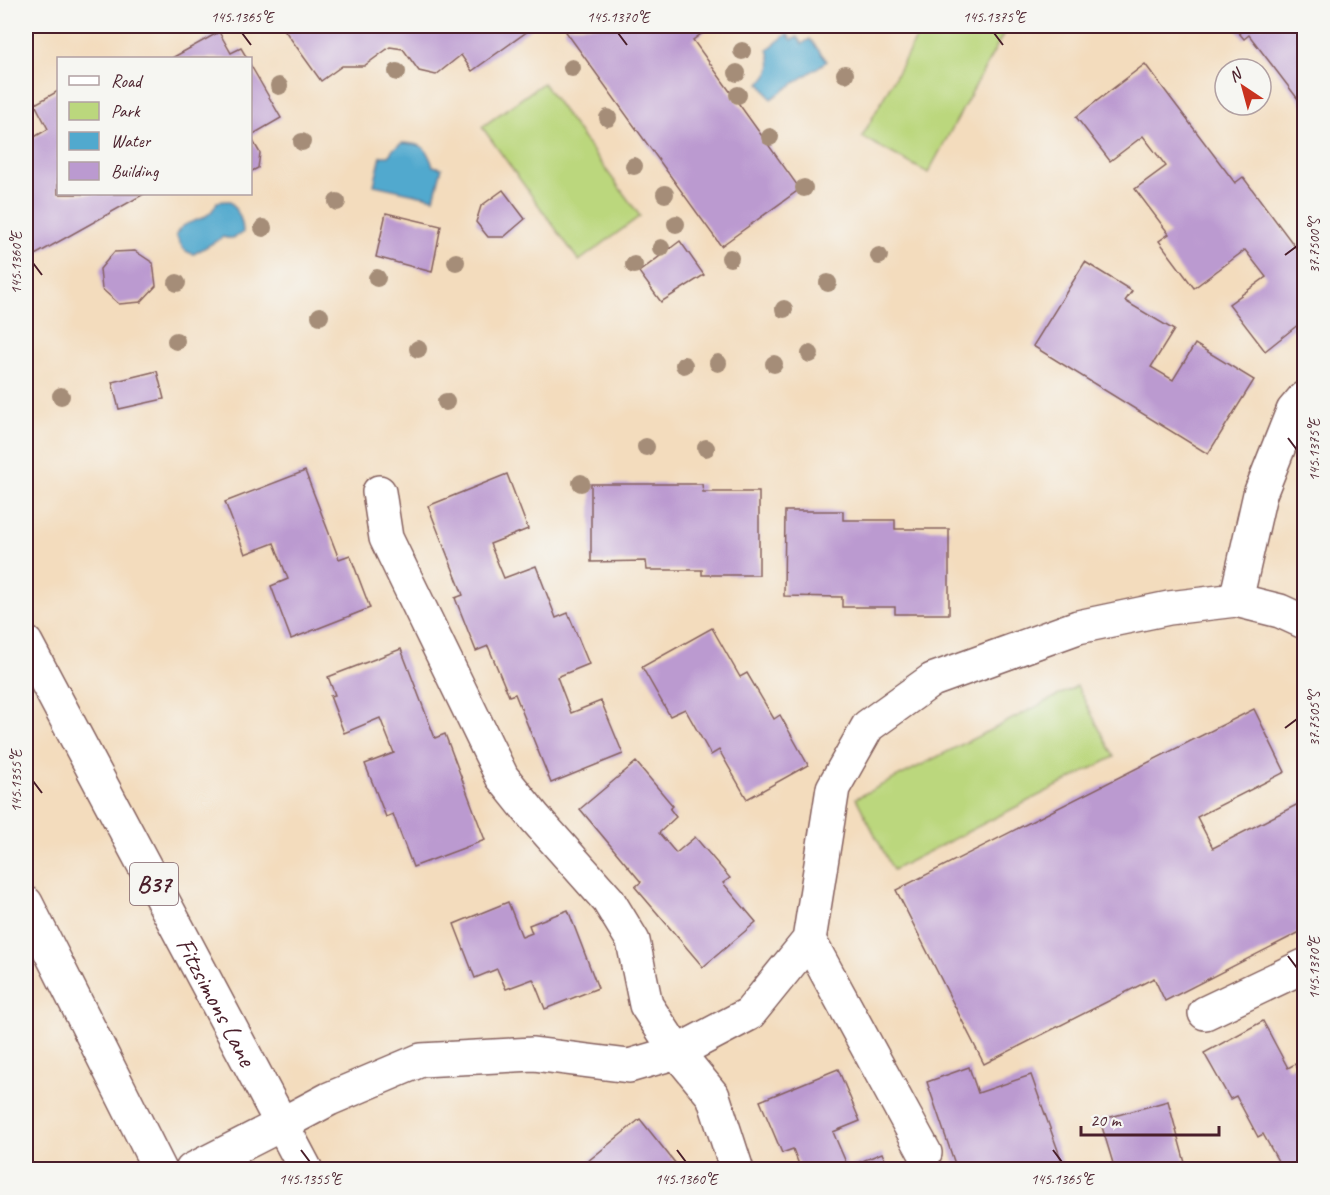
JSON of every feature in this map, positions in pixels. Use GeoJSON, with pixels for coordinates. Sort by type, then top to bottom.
{"type":"FeatureCollection","features":[{"type":"Feature","properties":{"kind":"main road"},"geometry":{"type":"LineString","coordinates":[[1236,600],[1260,494],[1293,411],[1305,398]]}},
{"type":"Feature","properties":{"kind":"main road"},"geometry":{"type":"LineString","coordinates":[[378,492],[386,538],[502,777],[608,900],[633,940],[646,1005],[678,1052],[713,1096],[737,1170]]}},
{"type":"Feature","properties":{"kind":"main road"},"geometry":{"type":"LineString","coordinates":[[192,1170],[329,1100],[421,1060],[533,1054],[629,1066],[678,1052],[749,1014],[809,940],[833,788],[868,726],[932,680],[1078,627],[1169,608],[1236,600],[1280,611],[1305,622]]}},
{"type":"Feature","properties":{"kind":"main road","name":"Fitzsimons Lane"},"geometry":{"type":"LineString","coordinates":[[26,643],[306,1170]]}},
{"type":"Feature","properties":{"kind":"main road"},"geometry":{"type":"LineString","coordinates":[[26,903],[160,1170]]}},
{"type":"Feature","properties":{"kind":"main road"},"geometry":{"type":"LineString","coordinates":[[809,940],[924,1153]]}},
{"type":"Feature","properties":{"kind":"main road"},"geometry":{"type":"LineString","coordinates":[[1205,1013],[1305,966]]}},
{"type":"Feature","properties":{"kind":"green space"},"geometry":{"type":"Polygon","coordinates":[[[923,26],[1000,26],[1006,29],[928,173],[862,137],[923,26]]]}},
{"type":"Feature","properties":{"kind":"green space"},"geometry":{"type":"Polygon","coordinates":[[[543,83],[640,216],[579,261],[482,127],[543,83]]]}},
{"type":"Feature","properties":{"kind":"green space"},"geometry":{"type":"Polygon","coordinates":[[[1077,686],[1114,757],[893,870],[856,798],[1077,686]]]}},
{"type":"Feature","properties":{"kind":"water"},"geometry":{"type":"Polygon","coordinates":[[[787,34],[792,40],[797,37],[802,44],[810,39],[827,61],[771,99],[760,83],[770,67],[768,49],[787,34]]]}},
{"type":"Feature","properties":{"kind":"water"},"geometry":{"type":"Polygon","coordinates":[[[402,143],[423,147],[433,166],[442,168],[434,198],[374,185],[381,156],[389,156],[392,150],[402,143]]]}},
{"type":"Feature","properties":{"kind":"water"},"geometry":{"type":"Polygon","coordinates":[[[230,201],[238,212],[243,233],[231,238],[223,237],[194,254],[185,250],[176,235],[180,229],[208,215],[217,202],[230,201]]]}},
{"type":"Feature","properties":{"kind":"building"},"geometry":{"type":"Polygon","coordinates":[[[286,26],[535,26],[472,71],[461,55],[436,75],[419,71],[403,49],[390,47],[364,66],[342,66],[321,81],[283,28],[286,26]]]}},
{"type":"Feature","properties":{"kind":"building"},"geometry":{"type":"Polygon","coordinates":[[[569,26],[712,26],[693,40],[800,189],[721,246],[564,29],[569,26]]]}},
{"type":"Feature","properties":{"kind":"building"},"geometry":{"type":"Polygon","coordinates":[[[1233,26],[1295,26],[1304,37],[1304,107],[1273,66],[1273,57],[1266,57],[1249,35],[1244,39],[1233,26]]]}},
{"type":"Feature","properties":{"kind":"building"},"geometry":{"type":"Polygon","coordinates":[[[219,32],[231,53],[241,48],[246,57],[174,57],[219,32]]]}},
{"type":"Feature","properties":{"kind":"building"},"geometry":{"type":"Polygon","coordinates":[[[1145,64],[1235,183],[1243,177],[1299,252],[1304,248],[1304,320],[1265,351],[1229,304],[1266,277],[1245,250],[1194,288],[1159,241],[1169,234],[1135,189],[1166,166],[1143,136],[1110,161],[1076,117],[1145,64]]]}},
{"type":"Feature","properties":{"kind":"building"},"geometry":{"type":"Polygon","coordinates":[[[252,67],[281,118],[252,135],[252,67]]]}},
{"type":"Feature","properties":{"kind":"building"},"geometry":{"type":"Polygon","coordinates":[[[57,92],[57,195],[142,195],[26,260],[26,156],[29,154],[26,142],[48,129],[35,104],[57,92]]]}},
{"type":"Feature","properties":{"kind":"building"},"geometry":{"type":"Polygon","coordinates":[[[252,139],[260,153],[258,168],[252,171],[252,139]]]}},
{"type":"Feature","properties":{"kind":"building"},"geometry":{"type":"Polygon","coordinates":[[[503,190],[525,219],[504,237],[488,237],[476,222],[481,206],[503,190]]]}},
{"type":"Feature","properties":{"kind":"building"},"geometry":{"type":"Polygon","coordinates":[[[386,213],[441,226],[432,272],[376,257],[386,213]]]}},
{"type":"Feature","properties":{"kind":"building"},"geometry":{"type":"Polygon","coordinates":[[[680,241],[704,275],[661,302],[639,272],[680,241]]]}},
{"type":"Feature","properties":{"kind":"building"},"geometry":{"type":"Polygon","coordinates":[[[135,251],[153,263],[156,286],[141,302],[119,304],[102,289],[100,269],[114,252],[135,251]]]}},
{"type":"Feature","properties":{"kind":"building"},"geometry":{"type":"Polygon","coordinates":[[[1085,262],[1132,291],[1125,301],[1174,330],[1151,367],[1173,380],[1195,344],[1254,380],[1208,454],[1033,346],[1085,262]]]}},
{"type":"Feature","properties":{"kind":"building"},"geometry":{"type":"Polygon","coordinates":[[[157,371],[164,399],[119,409],[112,382],[157,371]]]}},
{"type":"Feature","properties":{"kind":"building"},"geometry":{"type":"Polygon","coordinates":[[[305,471],[339,559],[350,555],[370,608],[291,639],[271,586],[288,579],[274,543],[245,554],[225,502],[305,471]]]}},
{"type":"Feature","properties":{"kind":"building"},"geometry":{"type":"Polygon","coordinates":[[[507,474],[528,529],[490,544],[504,578],[536,566],[556,618],[568,613],[589,664],[557,677],[571,713],[601,701],[623,754],[551,783],[515,694],[509,696],[488,646],[476,651],[455,598],[463,595],[428,506],[507,474]]]}},
{"type":"Feature","properties":{"kind":"building"},"geometry":{"type":"Polygon","coordinates":[[[591,484],[702,484],[703,492],[759,492],[759,575],[702,575],[702,570],[647,570],[646,561],[591,562],[591,484]]]}},
{"type":"Feature","properties":{"kind":"building"},"geometry":{"type":"Polygon","coordinates":[[[785,511],[843,511],[843,520],[895,520],[895,529],[949,529],[949,614],[895,614],[895,607],[842,607],[842,597],[784,596],[785,511]]]}},
{"type":"Feature","properties":{"kind":"building"},"geometry":{"type":"Polygon","coordinates":[[[712,628],[740,677],[747,673],[774,719],[780,715],[808,765],[747,799],[719,750],[711,755],[685,709],[670,716],[642,667],[712,628]]]}},
{"type":"Feature","properties":{"kind":"building"},"geometry":{"type":"Polygon","coordinates":[[[401,649],[435,738],[445,734],[485,840],[413,867],[393,814],[386,817],[365,764],[394,753],[380,718],[344,733],[330,696],[335,695],[328,677],[401,649]]]}},
{"type":"Feature","properties":{"kind":"building"},"geometry":{"type":"Polygon","coordinates":[[[1254,709],[1285,772],[1197,817],[1213,848],[1304,801],[1304,930],[1165,1001],[1154,978],[984,1064],[896,890],[1254,709]]]}},
{"type":"Feature","properties":{"kind":"building"},"geometry":{"type":"Polygon","coordinates":[[[636,762],[673,806],[670,809],[676,817],[659,833],[676,853],[695,837],[730,878],[723,883],[756,922],[703,967],[635,887],[641,882],[580,809],[636,762]]]}},
{"type":"Feature","properties":{"kind":"building"},"geometry":{"type":"Polygon","coordinates":[[[508,902],[522,937],[532,933],[529,925],[568,910],[598,988],[545,1009],[533,979],[506,989],[497,969],[475,978],[454,924],[508,902]]]}},
{"type":"Feature","properties":{"kind":"building"},"geometry":{"type":"Polygon","coordinates":[[[1263,1021],[1288,1068],[1295,1064],[1304,1081],[1304,1170],[1283,1170],[1263,1134],[1258,1137],[1236,1096],[1230,1099],[1204,1053],[1263,1021]]]}},
{"type":"Feature","properties":{"kind":"building"},"geometry":{"type":"Polygon","coordinates":[[[969,1067],[978,1093],[1031,1075],[1065,1170],[957,1170],[927,1082],[969,1067]]]}},
{"type":"Feature","properties":{"kind":"building"},"geometry":{"type":"Polygon","coordinates":[[[838,1069],[860,1121],[833,1132],[848,1167],[882,1153],[889,1170],[801,1170],[793,1149],[782,1153],[760,1101],[838,1069]]]}},
{"type":"Feature","properties":{"kind":"building"},"geometry":{"type":"Polygon","coordinates":[[[1168,1101],[1187,1170],[1115,1170],[1100,1120],[1168,1101]]]}},
{"type":"Feature","properties":{"kind":"building"},"geometry":{"type":"Polygon","coordinates":[[[640,1119],[676,1164],[669,1170],[577,1170],[640,1119]]]}}]}
